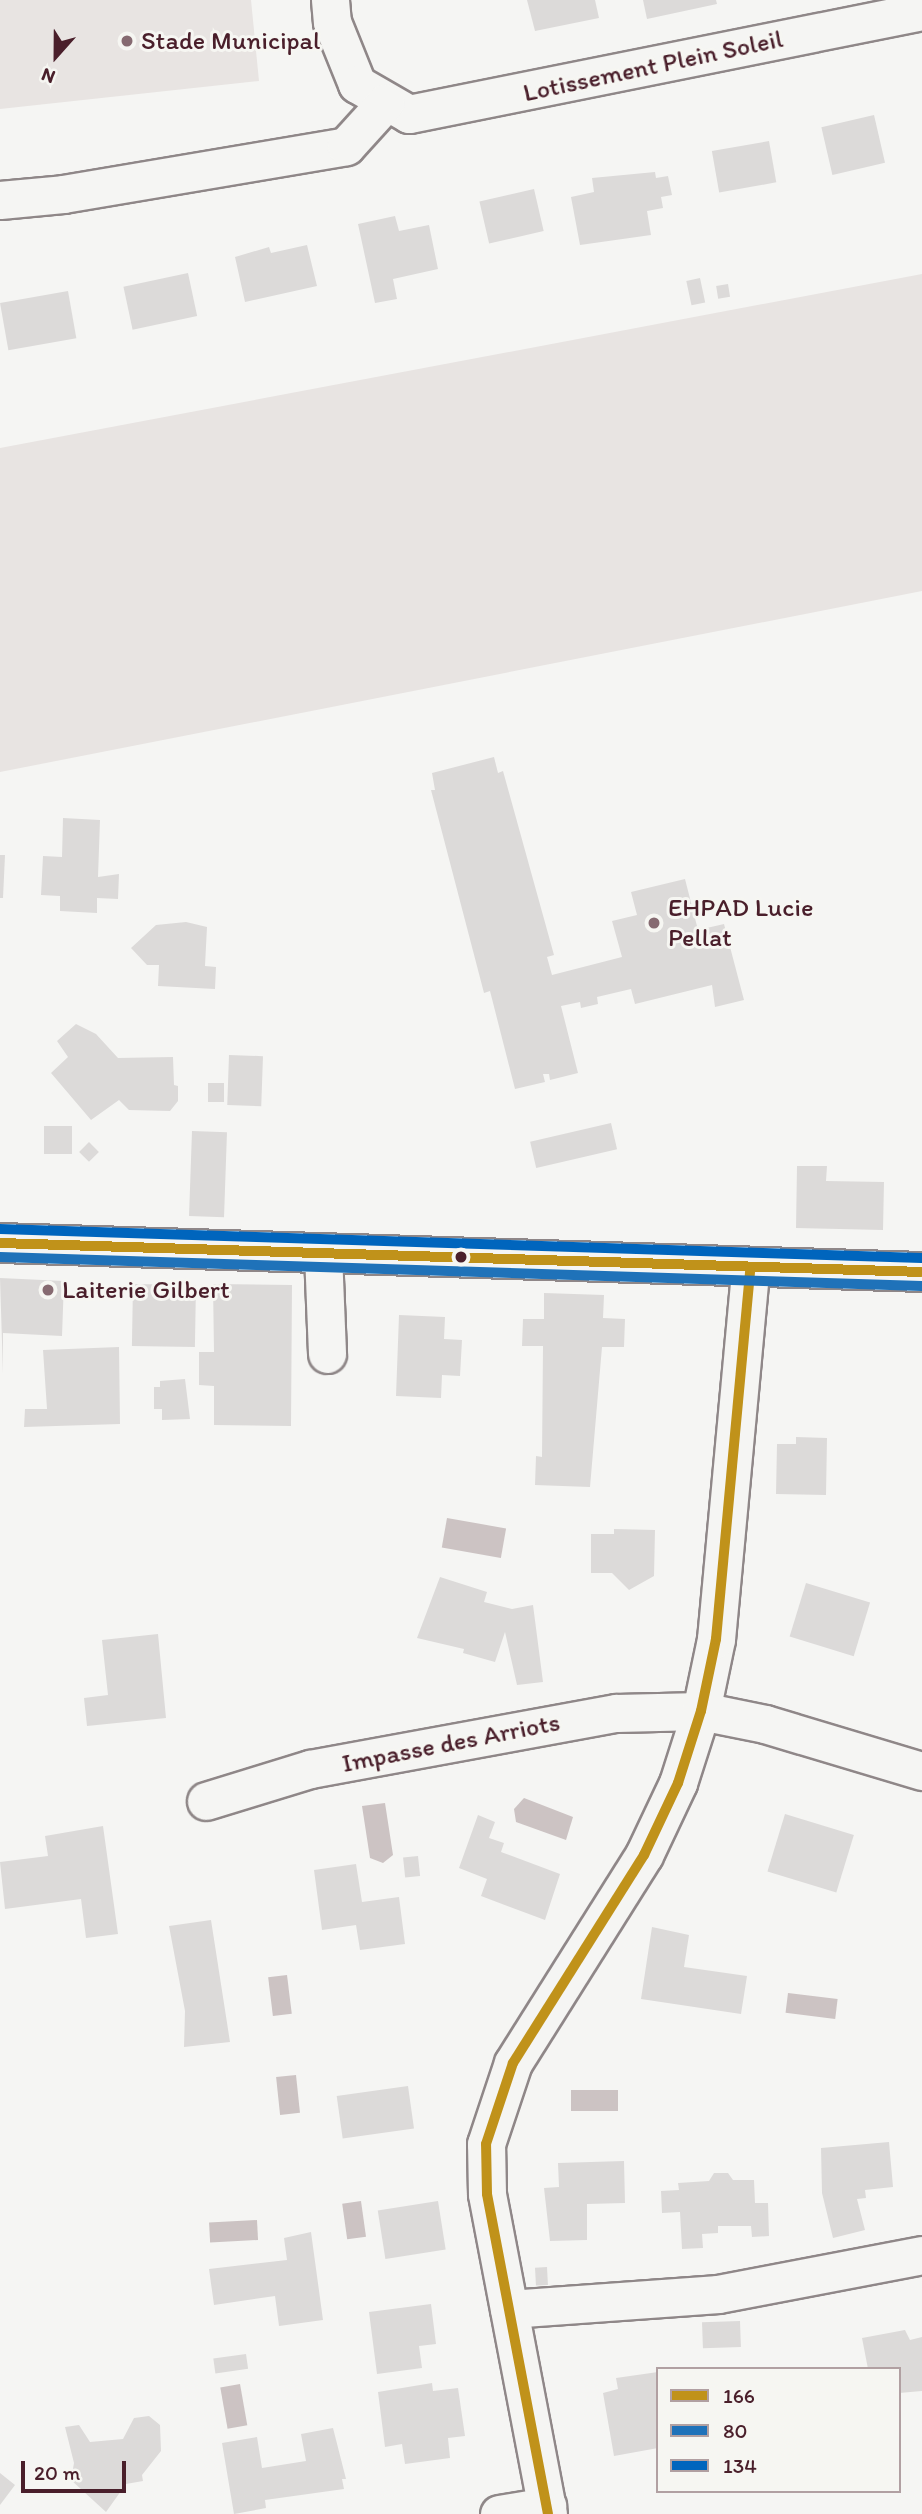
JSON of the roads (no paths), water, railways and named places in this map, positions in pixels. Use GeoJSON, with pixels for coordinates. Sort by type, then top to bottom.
{"type":"FeatureCollection","features":[{"type":"Feature","properties":{"kind":"main road"},"geometry":{"type":"LineString","coordinates":[[0,1243],[750,1270],[922,1272]]}},
{"type":"Feature","properties":{"kind":"street","name":"Lotissement Plein Soleil"},"geometry":{"type":"LineString","coordinates":[[330,0],[332,22],[357,84],[385,103],[409,114],[922,11]]}},
{"type":"Feature","properties":{"kind":"street"},"geometry":{"type":"LineString","coordinates":[[0,200],[63,194],[346,146],[385,103]]}},
{"type":"Feature","properties":{"kind":"street"},"geometry":{"type":"LineString","coordinates":[[323,1253],[327,1354]]}},
{"type":"Feature","properties":{"kind":"street"},"geometry":{"type":"LineString","coordinates":[[499,2514],[547,2510],[487,2194],[486,2144],[513,2063],[644,1855],[678,1783],[701,1711],[716,1639],[750,1270]]}},
{"type":"Feature","properties":{"kind":"street","name":"Impasse des Arriots"},"geometry":{"type":"LineString","coordinates":[[206,1801],[310,1769],[406,1749],[616,1713],[701,1711],[765,1724],[922,1772]]}},
{"type":"Feature","properties":{"kind":"street"},"geometry":{"type":"LineString","coordinates":[[509,2309],[718,2294],[922,2256]]}},
{"type":"Feature","properties":{"kind":"place","name":"Stade Municipal"},"geometry":{"type":"Point","coordinates":[127,41]}},
{"type":"Feature","properties":{"kind":"place","name":"EHPAD Lucie Pellat"},"geometry":{"type":"Point","coordinates":[654,923]}},
{"type":"Feature","properties":{"kind":"place","name":"Laiterie Gilbert"},"geometry":{"type":"Point","coordinates":[48,1290]}}]}
